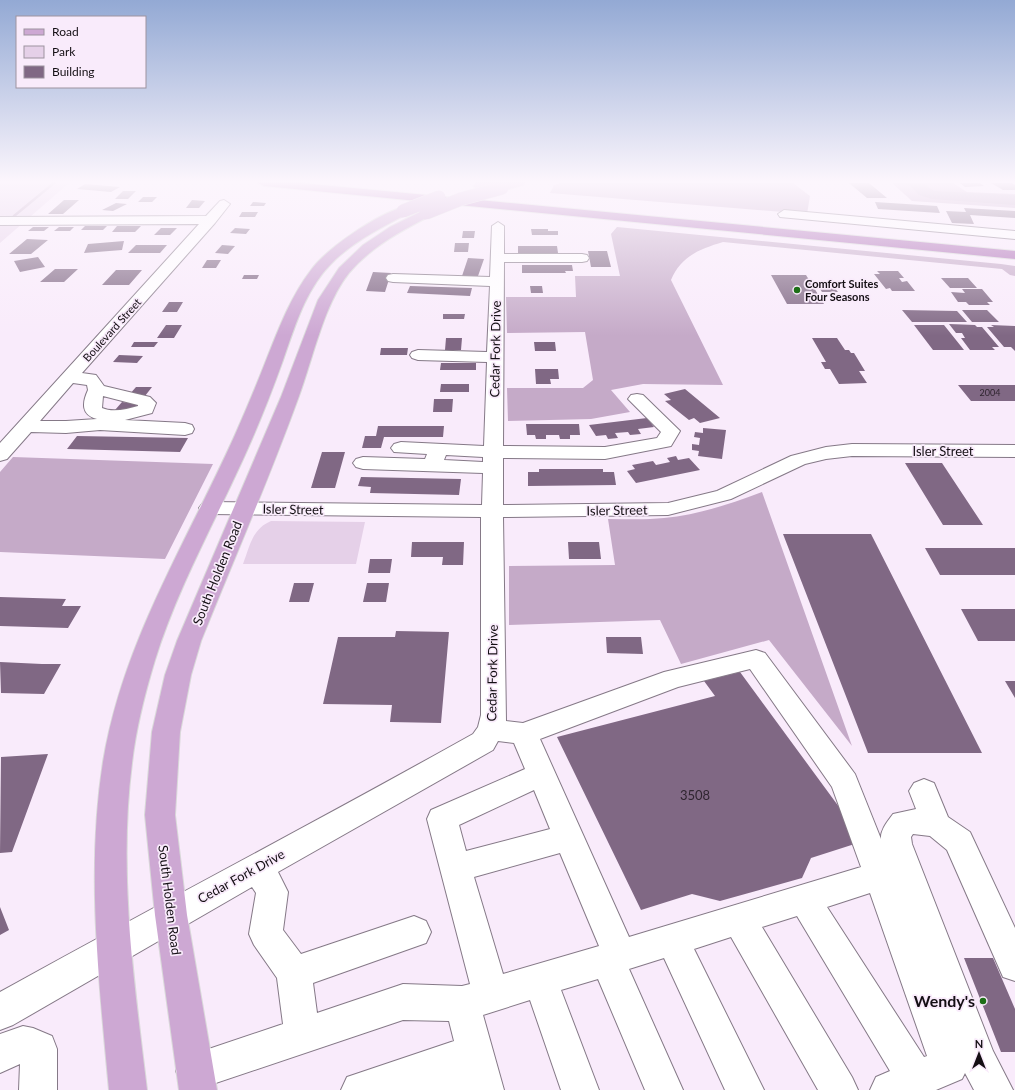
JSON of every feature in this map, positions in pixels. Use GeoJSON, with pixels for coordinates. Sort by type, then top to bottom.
{"type":"FeatureCollection","features":[{"type":"Feature","properties":{"kind":"highway"},"geometry":{"type":"LineString","coordinates":[[840,234],[932,242],[1015,244]]}},
{"type":"Feature","properties":{"kind":"highway"},"geometry":{"type":"LineString","coordinates":[[849,234],[932,242],[1015,255]]}},
{"type":"Feature","properties":{"kind":"highway"},"geometry":{"type":"LineString","coordinates":[[932,242],[1015,259]]}},
{"type":"Feature","properties":{"kind":"main road"},"geometry":{"type":"LineString","coordinates":[[128,1090],[113,948],[112,805],[117,765],[143,659],[181,568],[244,438],[294,311],[306,287],[326,261],[363,234]]}},
{"type":"Feature","properties":{"kind":"main road","name":"South Holden Road"},"geometry":{"type":"LineString","coordinates":[[196,1081],[171,915],[160,815],[166,732],[178,675],[189,642],[290,397],[324,300],[330,289],[346,268],[366,248],[386,234]]}},
{"type":"Feature","properties":{"kind":"street","name":"Boulevard Street"},"geometry":{"type":"LineString","coordinates":[[0,455],[198,234]]}},
{"type":"Feature","properties":{"kind":"street","name":"Cedar Fork Drive"},"geometry":{"type":"LineString","coordinates":[[113,948],[483,742],[491,729],[494,715],[492,511],[498,234]]}},
{"type":"Feature","properties":{"kind":"street"},"geometry":{"type":"LineString","coordinates":[[1003,234],[1015,235]]}},
{"type":"Feature","properties":{"kind":"street"},"geometry":{"type":"LineString","coordinates":[[497,258],[582,258]]}},
{"type":"Feature","properties":{"kind":"street"},"geometry":{"type":"LineString","coordinates":[[393,278],[497,282]]}},
{"type":"Feature","properties":{"kind":"street"},"geometry":{"type":"LineString","coordinates":[[418,355],[495,357]]}},
{"type":"Feature","properties":{"kind":"street"},"geometry":{"type":"LineString","coordinates":[[70,378],[90,379],[95,384],[97,390]]}},
{"type":"Feature","properties":{"kind":"street"},"geometry":{"type":"LineString","coordinates":[[364,463],[436,457],[493,460],[605,453],[664,442],[671,431],[637,399]]}},
{"type":"Feature","properties":{"kind":"street"},"geometry":{"type":"LineString","coordinates":[[27,426],[66,427],[100,424],[185,429]]}},
{"type":"Feature","properties":{"kind":"street"},"geometry":{"type":"LineString","coordinates":[[401,448],[436,457]]}},
{"type":"Feature","properties":{"kind":"street","name":"Isler Street"},"geometry":{"type":"LineString","coordinates":[[209,508],[492,511],[668,510],[724,495],[798,460],[837,452],[1015,451]]}},
{"type":"Feature","properties":{"kind":"street"},"geometry":{"type":"LineString","coordinates":[[491,729],[524,734],[673,679],[756,659],[845,782],[949,1066],[903,1085],[804,899]]}},
{"type":"Feature","properties":{"kind":"street"},"geometry":{"type":"LineString","coordinates":[[524,734],[568,837],[664,1090]]}},
{"type":"Feature","properties":{"kind":"street"},"geometry":{"type":"LineString","coordinates":[[480,1071],[477,1000],[456,868],[442,819],[541,774]]}},
{"type":"Feature","properties":{"kind":"street"},"geometry":{"type":"LineString","coordinates":[[924,791],[936,824]]}},
{"type":"Feature","properties":{"kind":"street"},"geometry":{"type":"LineString","coordinates":[[994,1090],[979,1062],[897,844],[896,835],[904,823],[913,821],[936,824],[951,832],[959,841],[1015,965]]}},
{"type":"Feature","properties":{"kind":"street"},"geometry":{"type":"LineString","coordinates":[[456,868],[568,837]]}},
{"type":"Feature","properties":{"kind":"street"},"geometry":{"type":"LineString","coordinates":[[258,867],[272,892],[266,934],[294,973],[302,1035]]}},
{"type":"Feature","properties":{"kind":"street"},"geometry":{"type":"LineString","coordinates":[[196,1081],[302,1035],[403,1002],[477,1000],[879,876]]}},
{"type":"Feature","properties":{"kind":"street"},"geometry":{"type":"LineString","coordinates":[[738,919],[839,1090]]}},
{"type":"Feature","properties":{"kind":"street"},"geometry":{"type":"LineString","coordinates":[[294,973],[414,932]]}},
{"type":"Feature","properties":{"kind":"street"},"geometry":{"type":"LineString","coordinates":[[672,940],[746,1090]]}},
{"type":"Feature","properties":{"kind":"street"},"geometry":{"type":"LineString","coordinates":[[0,1012],[113,948]]}},
{"type":"Feature","properties":{"kind":"street"},"geometry":{"type":"LineString","coordinates":[[540,980],[580,1090]]}},
{"type":"Feature","properties":{"kind":"street"},"geometry":{"type":"LineString","coordinates":[[0,1055],[18,1044],[26,1043],[39,1048],[38,1090]]}},
{"type":"Feature","properties":{"kind":"street"},"geometry":{"type":"LineString","coordinates":[[360,1090],[480,1071]]}},
{"type":"Feature","properties":{"kind":"street"},"geometry":{"type":"LineString","coordinates":[[425,1090],[480,1071]]}},
{"type":"Feature","properties":{"kind":"green space"},"geometry":{"type":"Polygon","coordinates":[[[0,234],[11,234],[0,243],[0,234]]]}},
{"type":"Feature","properties":{"kind":"green space"},"geometry":{"type":"Polygon","coordinates":[[[271,521],[365,522],[356,564],[243,564],[252,539],[265,524],[271,521]]]}},
{"type":"Feature","properties":{"kind":"shaded area"},"geometry":{"type":"Polygon","coordinates":[[[611,234],[688,234],[1001,264],[1015,266],[1015,276],[1010,275],[1002,269],[723,242],[699,251],[686,259],[675,272],[671,280],[723,385],[643,384],[611,390],[630,412],[591,419],[508,421],[507,388],[583,388],[593,380],[585,332],[507,333],[506,297],[576,297],[575,276],[620,276],[611,234]]]}},
{"type":"Feature","properties":{"kind":"shaded area"},"geometry":{"type":"Polygon","coordinates":[[[13,457],[213,464],[165,559],[0,552],[0,472],[13,457]]]}},
{"type":"Feature","properties":{"kind":"shaded area"},"geometry":{"type":"Polygon","coordinates":[[[762,492],[852,746],[769,640],[681,664],[660,620],[509,625],[509,566],[615,565],[608,519],[657,519],[677,517],[726,505],[762,492]]]}},
{"type":"Feature","properties":{"kind":"building"},"geometry":{"type":"Polygon","coordinates":[[[155,234],[171,234],[170,235],[154,235],[155,234]]]}},
{"type":"Feature","properties":{"kind":"building"},"geometry":{"type":"Polygon","coordinates":[[[463,234],[475,234],[474,238],[462,238],[463,234]]]}},
{"type":"Feature","properties":{"kind":"building"},"geometry":{"type":"Polygon","coordinates":[[[532,234],[558,234],[558,235],[532,234]]]}},
{"type":"Feature","properties":{"kind":"building"},"geometry":{"type":"Polygon","coordinates":[[[27,239],[48,240],[31,254],[9,254],[27,239]]]}},
{"type":"Feature","properties":{"kind":"building"},"geometry":{"type":"Polygon","coordinates":[[[124,241],[122,250],[84,253],[88,244],[124,241]]]}},
{"type":"Feature","properties":{"kind":"building"},"geometry":{"type":"Polygon","coordinates":[[[455,243],[469,243],[468,252],[454,252],[455,243]]]}},
{"type":"Feature","properties":{"kind":"building"},"geometry":{"type":"Polygon","coordinates":[[[136,245],[167,245],[160,253],[128,253],[136,245]]]}},
{"type":"Feature","properties":{"kind":"building"},"geometry":{"type":"Polygon","coordinates":[[[222,245],[235,246],[228,254],[215,253],[222,245]]]}},
{"type":"Feature","properties":{"kind":"building"},"geometry":{"type":"Polygon","coordinates":[[[518,246],[557,246],[558,253],[518,253],[518,246]]]}},
{"type":"Feature","properties":{"kind":"building"},"geometry":{"type":"Polygon","coordinates":[[[588,251],[607,251],[611,267],[591,267],[588,251]]]}},
{"type":"Feature","properties":{"kind":"building"},"geometry":{"type":"Polygon","coordinates":[[[38,257],[45,267],[20,272],[14,261],[38,257]]]}},
{"type":"Feature","properties":{"kind":"building"},"geometry":{"type":"Polygon","coordinates":[[[468,258],[484,259],[478,276],[462,276],[468,258]]]}},
{"type":"Feature","properties":{"kind":"building"},"geometry":{"type":"Polygon","coordinates":[[[207,260],[221,260],[216,268],[202,268],[207,260]]]}},
{"type":"Feature","properties":{"kind":"building"},"geometry":{"type":"Polygon","coordinates":[[[522,265],[572,265],[573,271],[565,271],[566,273],[522,273],[522,265]]]}},
{"type":"Feature","properties":{"kind":"building"},"geometry":{"type":"Polygon","coordinates":[[[55,269],[78,269],[64,282],[40,282],[55,269]]]}},
{"type":"Feature","properties":{"kind":"building"},"geometry":{"type":"Polygon","coordinates":[[[116,270],[142,270],[129,285],[102,285],[116,270]]]}},
{"type":"Feature","properties":{"kind":"building"},"geometry":{"type":"Polygon","coordinates":[[[877,271],[898,271],[904,278],[899,278],[902,282],[907,281],[915,291],[892,291],[890,288],[886,289],[874,274],[880,274],[877,271]]]}},
{"type":"Feature","properties":{"kind":"building"},"geometry":{"type":"Polygon","coordinates":[[[373,272],[391,273],[385,292],[366,291],[373,272]]]}},
{"type":"Feature","properties":{"kind":"building"},"geometry":{"type":"Polygon","coordinates":[[[244,275],[259,275],[257,279],[242,279],[244,275]]]}},
{"type":"Feature","properties":{"kind":"building","name":"Comfort Suites Four Seasons"},"geometry":{"type":"Polygon","coordinates":[[[771,275],[806,275],[824,304],[787,304],[771,275]]]}},
{"type":"Feature","properties":{"kind":"building"},"geometry":{"type":"Polygon","coordinates":[[[941,278],[968,278],[977,288],[950,288],[941,278]]]}},
{"type":"Feature","properties":{"kind":"building"},"geometry":{"type":"Polygon","coordinates":[[[410,286],[472,288],[470,296],[407,293],[410,286]]]}},
{"type":"Feature","properties":{"kind":"building"},"geometry":{"type":"Polygon","coordinates":[[[530,286],[542,286],[543,293],[531,293],[530,286]]]}},
{"type":"Feature","properties":{"kind":"building"},"geometry":{"type":"Polygon","coordinates":[[[818,286],[833,286],[838,292],[822,292],[818,286]]]}},
{"type":"Feature","properties":{"kind":"building"},"geometry":{"type":"Polygon","coordinates":[[[962,289],[982,289],[993,302],[987,302],[990,305],[969,305],[966,302],[958,302],[951,292],[965,293],[962,289]]]}},
{"type":"Feature","properties":{"kind":"building"},"geometry":{"type":"Polygon","coordinates":[[[169,302],[183,302],[177,312],[162,312],[169,302]]]}},
{"type":"Feature","properties":{"kind":"building"},"geometry":{"type":"Polygon","coordinates":[[[902,310],[957,311],[967,322],[912,322],[902,310]]]}},
{"type":"Feature","properties":{"kind":"building"},"geometry":{"type":"Polygon","coordinates":[[[962,310],[987,310],[999,322],[972,322],[962,310]]]}},
{"type":"Feature","properties":{"kind":"building"},"geometry":{"type":"Polygon","coordinates":[[[443,314],[465,314],[464,319],[443,319],[443,314]]]}},
{"type":"Feature","properties":{"kind":"building"},"geometry":{"type":"Polygon","coordinates":[[[949,324],[975,325],[977,327],[982,327],[999,347],[992,347],[995,350],[970,350],[961,338],[965,338],[962,333],[956,333],[949,324]]]}},
{"type":"Feature","properties":{"kind":"building"},"geometry":{"type":"Polygon","coordinates":[[[166,325],[182,325],[174,338],[157,338],[166,325]]]}},
{"type":"Feature","properties":{"kind":"building"},"geometry":{"type":"Polygon","coordinates":[[[914,325],[944,325],[964,350],[933,350],[914,325]]]}},
{"type":"Feature","properties":{"kind":"building"},"geometry":{"type":"Polygon","coordinates":[[[991,325],[1015,326],[1015,351],[1011,347],[1004,347],[987,327],[994,327],[991,325]]]}},
{"type":"Feature","properties":{"kind":"building"},"geometry":{"type":"Polygon","coordinates":[[[446,338],[462,338],[461,350],[445,350],[446,338]]]}},
{"type":"Feature","properties":{"kind":"building"},"geometry":{"type":"Polygon","coordinates":[[[812,338],[837,338],[845,350],[849,350],[851,353],[854,353],[865,371],[859,371],[867,383],[839,384],[830,369],[825,369],[821,362],[826,362],[812,338]]]}},
{"type":"Feature","properties":{"kind":"building"},"geometry":{"type":"Polygon","coordinates":[[[134,342],[158,342],[154,347],[131,347],[134,342]]]}},
{"type":"Feature","properties":{"kind":"building"},"geometry":{"type":"Polygon","coordinates":[[[534,342],[555,342],[556,351],[535,351],[534,342]]]}},
{"type":"Feature","properties":{"kind":"building"},"geometry":{"type":"Polygon","coordinates":[[[381,348],[408,348],[407,355],[380,355],[381,348]]]}},
{"type":"Feature","properties":{"kind":"building"},"geometry":{"type":"Polygon","coordinates":[[[119,355],[143,356],[137,363],[113,362],[119,355]]]}},
{"type":"Feature","properties":{"kind":"building"},"geometry":{"type":"Polygon","coordinates":[[[441,363],[476,363],[476,370],[440,370],[441,363]]]}},
{"type":"Feature","properties":{"kind":"building"},"geometry":{"type":"Polygon","coordinates":[[[535,369],[558,369],[559,379],[550,379],[551,384],[536,384],[535,369]]]}},
{"type":"Feature","properties":{"kind":"building"},"geometry":{"type":"Polygon","coordinates":[[[441,384],[469,384],[469,392],[440,392],[441,384]]]}},
{"type":"Feature","properties":{"kind":"building"},"geometry":{"type":"Polygon","coordinates":[[[958,385],[1015,385],[1015,401],[971,401],[958,385]]]}},
{"type":"Feature","properties":{"kind":"building"},"geometry":{"type":"Polygon","coordinates":[[[136,387],[152,387],[145,396],[129,395],[136,387]]]}},
{"type":"Feature","properties":{"kind":"building"},"geometry":{"type":"Polygon","coordinates":[[[685,389],[720,418],[700,423],[694,418],[689,420],[665,401],[671,400],[664,394],[685,389]]]}},
{"type":"Feature","properties":{"kind":"building"},"geometry":{"type":"Polygon","coordinates":[[[434,399],[453,399],[452,412],[433,412],[434,399]]]}},
{"type":"Feature","properties":{"kind":"building"},"geometry":{"type":"Polygon","coordinates":[[[122,402],[140,404],[134,412],[115,410],[122,402]]]}},
{"type":"Feature","properties":{"kind":"building"},"geometry":{"type":"Polygon","coordinates":[[[647,418],[654,427],[638,429],[641,434],[630,435],[628,432],[615,433],[618,438],[608,439],[606,435],[596,436],[589,425],[647,418]]]}},
{"type":"Feature","properties":{"kind":"building"},"geometry":{"type":"Polygon","coordinates":[[[526,424],[579,424],[580,435],[570,435],[570,439],[560,439],[559,435],[546,435],[546,439],[536,439],[535,435],[527,435],[526,424]]]}},
{"type":"Feature","properties":{"kind":"building"},"geometry":{"type":"Polygon","coordinates":[[[378,426],[444,426],[443,437],[384,437],[381,448],[362,448],[365,436],[376,436],[378,426]]]}},
{"type":"Feature","properties":{"kind":"building"},"geometry":{"type":"Polygon","coordinates":[[[703,428],[726,430],[722,459],[698,456],[699,451],[692,450],[692,444],[699,445],[700,438],[694,437],[695,432],[703,433],[703,428]]]}},
{"type":"Feature","properties":{"kind":"building"},"geometry":{"type":"Polygon","coordinates":[[[77,436],[188,438],[180,452],[67,449],[77,436]]]}},
{"type":"Feature","properties":{"kind":"building"},"geometry":{"type":"Polygon","coordinates":[[[322,452],[345,452],[335,488],[311,488],[322,452]]]}},
{"type":"Feature","properties":{"kind":"building"},"geometry":{"type":"Polygon","coordinates":[[[676,456],[678,460],[689,458],[700,470],[636,483],[627,471],[635,469],[632,465],[653,461],[656,465],[670,462],[667,458],[676,456]]]}},
{"type":"Feature","properties":{"kind":"building"},"geometry":{"type":"Polygon","coordinates":[[[905,463],[942,463],[983,525],[943,525],[905,463]]]}},
{"type":"Feature","properties":{"kind":"building"},"geometry":{"type":"Polygon","coordinates":[[[539,469],[603,469],[603,472],[614,472],[616,485],[528,486],[528,472],[539,472],[539,469]]]}},
{"type":"Feature","properties":{"kind":"building"},"geometry":{"type":"Polygon","coordinates":[[[361,477],[461,479],[459,495],[370,493],[371,487],[358,486],[361,477]]]}},
{"type":"Feature","properties":{"kind":"building"},"geometry":{"type":"Polygon","coordinates":[[[783,534],[871,534],[982,753],[868,753],[783,534]]]}},
{"type":"Feature","properties":{"kind":"building"},"geometry":{"type":"Polygon","coordinates":[[[412,542],[464,542],[463,565],[442,565],[443,557],[411,557],[412,542]]]}},
{"type":"Feature","properties":{"kind":"building"},"geometry":{"type":"Polygon","coordinates":[[[568,542],[599,542],[601,559],[569,559],[568,542]]]}},
{"type":"Feature","properties":{"kind":"building"},"geometry":{"type":"Polygon","coordinates":[[[925,548],[1015,548],[1015,575],[940,575],[925,548]]]}},
{"type":"Feature","properties":{"kind":"building"},"geometry":{"type":"Polygon","coordinates":[[[370,559],[392,559],[390,573],[368,573],[370,559]]]}},
{"type":"Feature","properties":{"kind":"building"},"geometry":{"type":"Polygon","coordinates":[[[294,583],[314,583],[309,602],[289,602],[294,583]]]}},
{"type":"Feature","properties":{"kind":"building"},"geometry":{"type":"Polygon","coordinates":[[[367,583],[389,583],[386,602],[363,602],[367,583]]]}},
{"type":"Feature","properties":{"kind":"building"},"geometry":{"type":"Polygon","coordinates":[[[0,597],[66,599],[62,606],[81,606],[68,628],[0,626],[0,597]]]}},
{"type":"Feature","properties":{"kind":"building"},"geometry":{"type":"Polygon","coordinates":[[[961,609],[1015,609],[1015,641],[978,641],[961,609]]]}},
{"type":"Feature","properties":{"kind":"building"},"geometry":{"type":"Polygon","coordinates":[[[396,631],[449,632],[441,723],[390,722],[392,705],[323,704],[338,637],[395,637],[396,631]]]}},
{"type":"Feature","properties":{"kind":"building"},"geometry":{"type":"Polygon","coordinates":[[[606,637],[641,637],[643,654],[607,653],[606,637]]]}},
{"type":"Feature","properties":{"kind":"building"},"geometry":{"type":"Polygon","coordinates":[[[0,662],[61,664],[44,694],[1,693],[0,662]]]}},
{"type":"Feature","properties":{"kind":"building"},"geometry":{"type":"Polygon","coordinates":[[[740,672],[864,841],[811,858],[802,878],[720,901],[692,894],[641,910],[557,737],[715,696],[704,681],[740,672]]]}},
{"type":"Feature","properties":{"kind":"building"},"geometry":{"type":"Polygon","coordinates":[[[1005,681],[1015,681],[1015,698],[1005,681]]]}},
{"type":"Feature","properties":{"kind":"building"},"geometry":{"type":"Polygon","coordinates":[[[48,754],[12,852],[0,853],[1,757],[48,754]]]}},
{"type":"Feature","properties":{"kind":"building"},"geometry":{"type":"Polygon","coordinates":[[[0,907],[9,930],[0,935],[0,907]]]}},
{"type":"Feature","properties":{"kind":"building"},"geometry":{"type":"Polygon","coordinates":[[[964,958],[993,958],[1015,1009],[1015,1052],[1001,1052],[964,958]]]}},
{"type":"Feature","properties":{"kind":"place","name":"Comfort Suites Four Seasons"},"geometry":{"type":"Point","coordinates":[797,290]}},
{"type":"Feature","properties":{"kind":"place","name":"Wendy's"},"geometry":{"type":"Point","coordinates":[983,1001]}}]}
